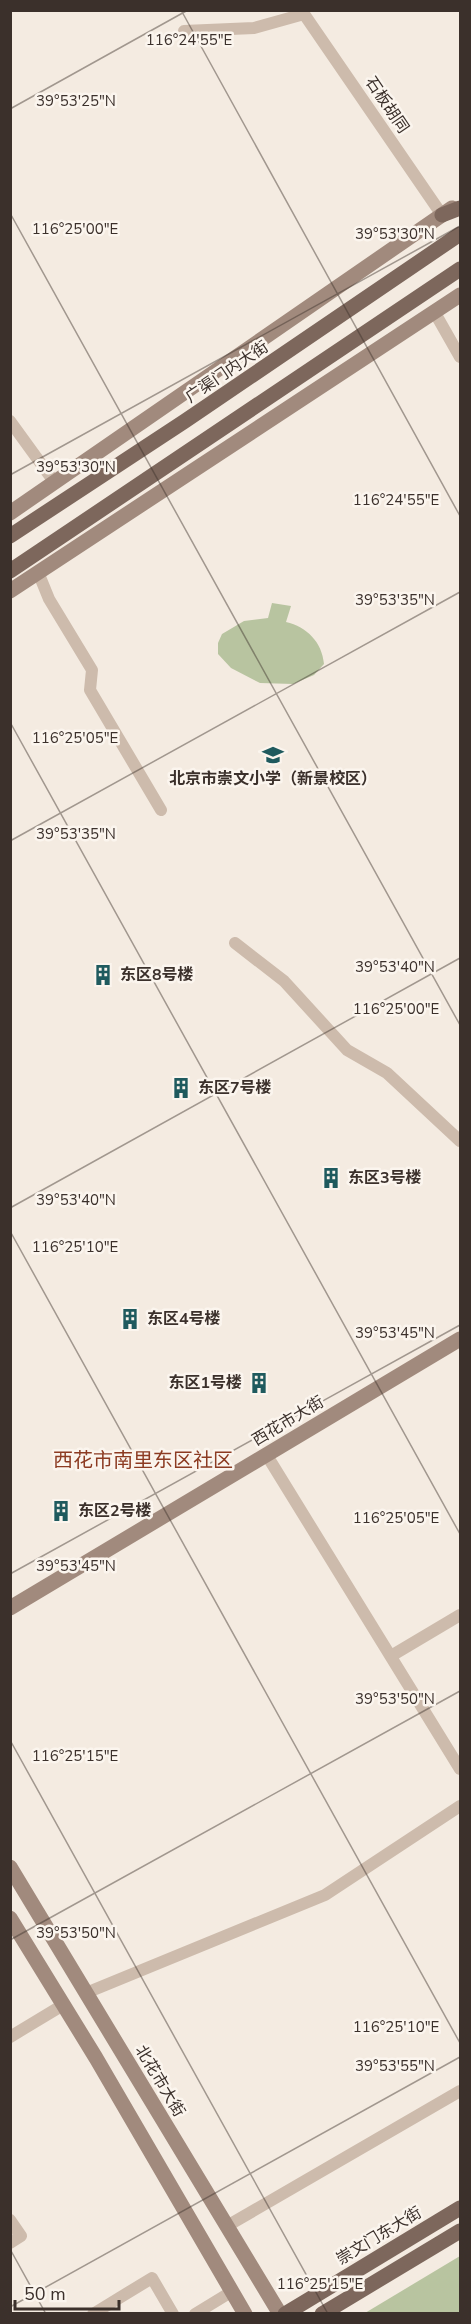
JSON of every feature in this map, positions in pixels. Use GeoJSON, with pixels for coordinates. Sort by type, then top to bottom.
{"type":"FeatureCollection","features":[{"type":"Feature","properties":{"kind":"main road"},"geometry":{"type":"LineString","coordinates":[[442,215],[460,208]]}},
{"type":"Feature","properties":{"kind":"main road","name":"广渠门内大街"},"geometry":{"type":"LineString","coordinates":[[10,536],[185,422],[460,234]]}},
{"type":"Feature","properties":{"kind":"main road"},"geometry":{"type":"LineString","coordinates":[[10,571],[460,269]]}},
{"type":"Feature","properties":{"kind":"main road","name":"崇文门东大街"},"geometry":{"type":"LineString","coordinates":[[285,2313],[460,2208]]}},
{"type":"Feature","properties":{"kind":"main road"},"geometry":{"type":"LineString","coordinates":[[322,2313],[460,2231]]}},
{"type":"Feature","properties":{"kind":"street","name":"石板胡同"},"geometry":{"type":"LineString","coordinates":[[184,31],[254,28],[304,14],[442,215]]}},
{"type":"Feature","properties":{"kind":"street","name":"广渠门内大街"},"geometry":{"type":"LineString","coordinates":[[10,513],[460,203]]}},
{"type":"Feature","properties":{"kind":"street"},"geometry":{"type":"LineString","coordinates":[[10,591],[460,295]]}},
{"type":"Feature","properties":{"kind":"street"},"geometry":{"type":"LineString","coordinates":[[435,313],[460,357]]}},
{"type":"Feature","properties":{"kind":"street"},"geometry":{"type":"LineString","coordinates":[[10,421],[55,483]]}},
{"type":"Feature","properties":{"kind":"street"},"geometry":{"type":"LineString","coordinates":[[39,572],[49,599],[92,669],[90,690],[161,810]]}},
{"type":"Feature","properties":{"kind":"street"},"geometry":{"type":"LineString","coordinates":[[235,943],[284,981],[347,1050],[387,1073],[460,1141]]}},
{"type":"Feature","properties":{"kind":"street","name":"西花市大街"},"geometry":{"type":"LineString","coordinates":[[10,1608],[460,1339]]}},
{"type":"Feature","properties":{"kind":"street"},"geometry":{"type":"LineString","coordinates":[[267,1454],[460,1769]]}},
{"type":"Feature","properties":{"kind":"street"},"geometry":{"type":"LineString","coordinates":[[391,1656],[460,1615]]}},
{"type":"Feature","properties":{"kind":"street"},"geometry":{"type":"LineString","coordinates":[[87,1993],[325,1895],[460,1806]]}},
{"type":"Feature","properties":{"kind":"street","name":"北花市大街"},"geometry":{"type":"LineString","coordinates":[[10,1868],[280,2313]]}},
{"type":"Feature","properties":{"kind":"street"},"geometry":{"type":"LineString","coordinates":[[10,1918],[96,2058],[245,2313]]}},
{"type":"Feature","properties":{"kind":"street"},"geometry":{"type":"LineString","coordinates":[[10,2037],[63,2005]]}},
{"type":"Feature","properties":{"kind":"street"},"geometry":{"type":"LineString","coordinates":[[227,2226],[460,2091]]}},
{"type":"Feature","properties":{"kind":"street"},"geometry":{"type":"LineString","coordinates":[[10,2220],[21,2236],[10,2243]]}},
{"type":"Feature","properties":{"kind":"street"},"geometry":{"type":"LineString","coordinates":[[93,2313],[152,2278],[173,2313]]}},
{"type":"Feature","properties":{"kind":"street"},"geometry":{"type":"LineString","coordinates":[[195,2313],[231,2292]]}},
{"type":"Feature","properties":{"kind":"green space"},"geometry":{"type":"Polygon","coordinates":[[[272,603],[291,606],[286,622],[307,632],[317,642],[323,656],[324,664],[314,675],[293,684],[260,683],[231,668],[218,654],[218,643],[222,634],[244,621],[268,618],[272,603]]]}},
{"type":"Feature","properties":{"kind":"green space"},"geometry":{"type":"Polygon","coordinates":[[[460,2256],[460,2313],[365,2313],[460,2256]]]}},
{"type":"Feature","properties":{"kind":"place","name":"北京市崇文小学（新景校区）"},"geometry":{"type":"Point","coordinates":[273,755]}},
{"type":"Feature","properties":{"kind":"place","name":"东区8号楼"},"geometry":{"type":"Point","coordinates":[103,975]}},
{"type":"Feature","properties":{"kind":"place","name":"东区7号楼"},"geometry":{"type":"Point","coordinates":[181,1088]}},
{"type":"Feature","properties":{"kind":"place","name":"东区3号楼"},"geometry":{"type":"Point","coordinates":[331,1178]}},
{"type":"Feature","properties":{"kind":"place","name":"东区4号楼"},"geometry":{"type":"Point","coordinates":[130,1319]}},
{"type":"Feature","properties":{"kind":"place","name":"东区1号楼"},"geometry":{"type":"Point","coordinates":[259,1383]}},
{"type":"Feature","properties":{"kind":"place","name":"东区2号楼"},"geometry":{"type":"Point","coordinates":[61,1511]}},
{"type":"Feature","properties":{"kind":"district","name":"西花市南里东区社区"},"geometry":{"type":"Point","coordinates":[143,1460]}}]}
